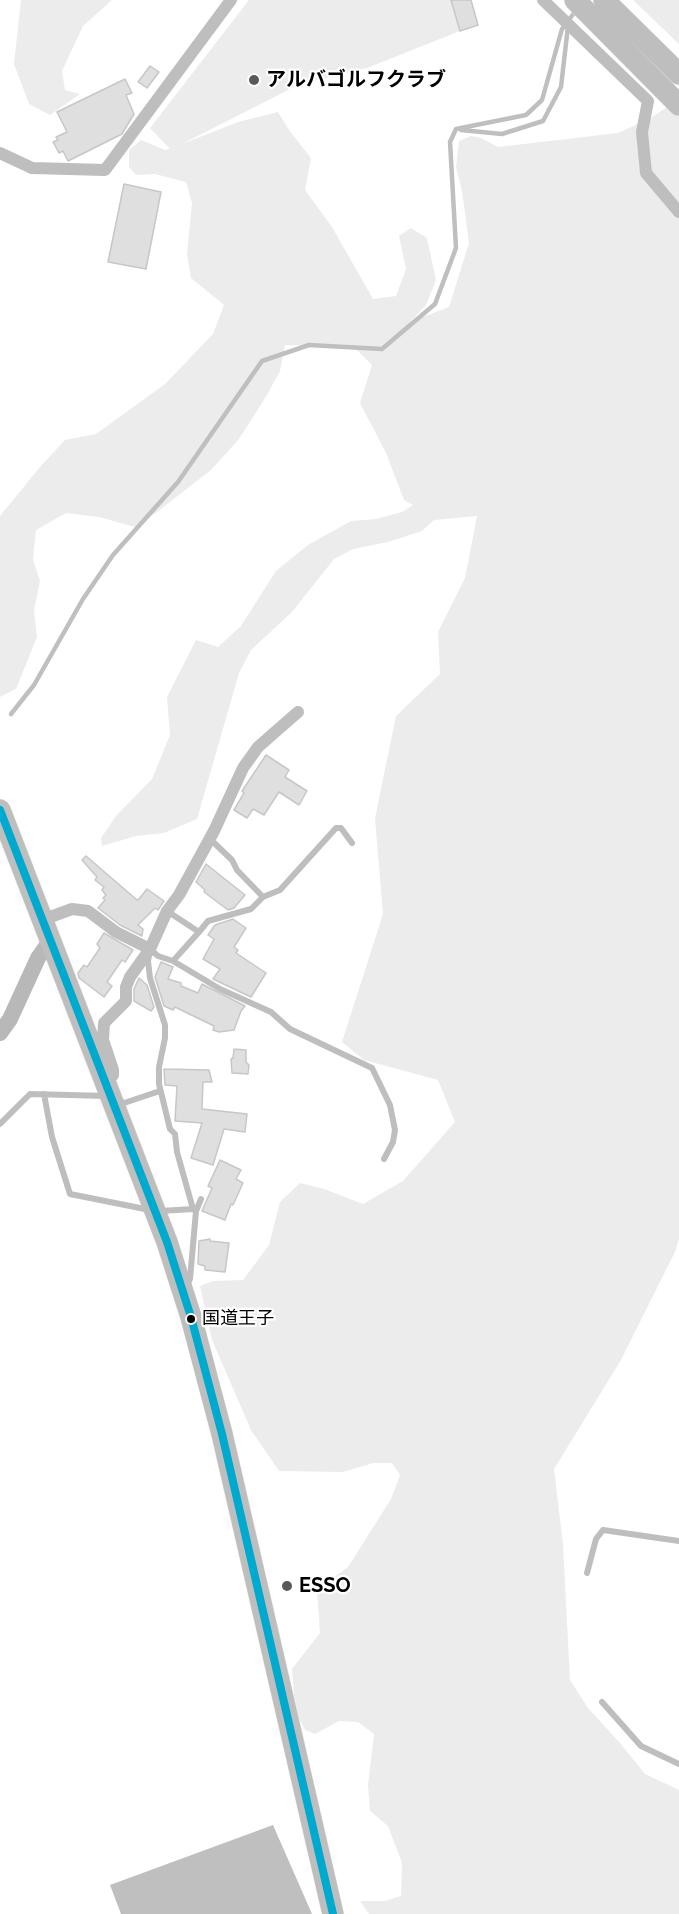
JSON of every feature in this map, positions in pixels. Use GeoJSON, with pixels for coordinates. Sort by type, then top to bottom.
{"type":"FeatureCollection","features":[{"type":"Feature","properties":{"kind":"highway"},"geometry":{"type":"LineString","coordinates":[[575,0],[679,105]]}},
{"type":"Feature","properties":{"kind":"highway"},"geometry":{"type":"LineString","coordinates":[[604,0],[679,74]]}},
{"type":"Feature","properties":{"kind":"highway"},"geometry":{"type":"LineString","coordinates":[[0,810],[155,1211],[183,1294],[222,1434],[333,1914]]}},
{"type":"Feature","properties":{"kind":"main road"},"geometry":{"type":"LineString","coordinates":[[0,1033],[10,1019],[38,958],[50,941]]}},
{"type":"Feature","properties":{"kind":"street"},"geometry":{"type":"LineString","coordinates":[[0,153],[32,168],[105,170],[231,0]]}},
{"type":"Feature","properties":{"kind":"street"},"geometry":{"type":"LineString","coordinates":[[543,0],[648,101],[642,132],[646,172],[679,212]]}},
{"type":"Feature","properties":{"kind":"street"},"geometry":{"type":"LineString","coordinates":[[107,1090],[113,1070],[103,1040],[104,1023],[126,1001],[126,987],[130,977],[150,950],[166,911],[179,895],[243,768],[258,747],[298,712]]}},
{"type":"Feature","properties":{"kind":"street"},"geometry":{"type":"LineString","coordinates":[[42,920],[72,909],[88,911],[116,932],[150,950]]}},
{"type":"Feature","properties":{"kind":"lane"},"geometry":{"type":"LineString","coordinates":[[173,961],[208,921],[251,909],[263,897],[280,890],[336,828],[341,828],[352,843]]}},
{"type":"Feature","properties":{"kind":"lane"},"geometry":{"type":"LineString","coordinates":[[209,839],[232,860],[237,870],[263,897]]}},
{"type":"Feature","properties":{"kind":"lane"},"geometry":{"type":"LineString","coordinates":[[166,911],[199,932]]}},
{"type":"Feature","properties":{"kind":"lane"},"geometry":{"type":"LineString","coordinates":[[183,1294],[190,1279],[195,1210],[177,1152],[175,1134],[170,1129],[160,1091],[158,1076],[165,1025],[150,978],[148,961],[150,950],[226,992],[271,1012],[290,1029],[372,1068],[390,1105],[395,1130],[393,1142],[384,1159]]}},
{"type":"Feature","properties":{"kind":"lane"},"geometry":{"type":"LineString","coordinates":[[0,1124],[30,1094],[107,1090],[124,1103],[160,1091]]}},
{"type":"Feature","properties":{"kind":"lane"},"geometry":{"type":"LineString","coordinates":[[44,1094],[52,1137],[70,1194],[155,1211],[195,1210]]}},
{"type":"Feature","properties":{"kind":"lane"},"geometry":{"type":"LineString","coordinates":[[195,1210],[201,1199]]}},
{"type":"Feature","properties":{"kind":"lane"},"geometry":{"type":"LineString","coordinates":[[588,1573],[596,1539],[603,1530],[679,1541]]}},
{"type":"Feature","properties":{"kind":"lane"},"geometry":{"type":"LineString","coordinates":[[602,1702],[641,1746],[679,1764]]}},
{"type":"Feature","properties":{"kind":"shaded area"},"geometry":{"type":"Polygon","coordinates":[[[21,0],[112,0],[83,26],[62,71],[65,90],[80,94],[50,115],[29,104],[14,64],[21,0]]]}},
{"type":"Feature","properties":{"kind":"shaded area"},"geometry":{"type":"Polygon","coordinates":[[[249,0],[451,0],[460,31],[367,68],[298,85],[182,144],[238,122],[278,112],[311,158],[305,190],[332,227],[373,299],[396,296],[406,269],[399,236],[411,228],[427,238],[436,280],[426,305],[410,322],[449,307],[469,243],[462,191],[456,167],[459,141],[471,136],[481,138],[498,147],[618,133],[649,119],[679,99],[679,1239],[675,1252],[621,1360],[554,1469],[563,1544],[570,1680],[588,1708],[645,1774],[679,1790],[679,1914],[369,1914],[360,1901],[385,1901],[401,1896],[402,1863],[388,1826],[370,1811],[368,1785],[374,1734],[358,1722],[339,1721],[315,1734],[305,1730],[299,1718],[294,1695],[292,1669],[320,1633],[317,1590],[348,1567],[391,1499],[400,1475],[392,1463],[373,1463],[343,1472],[279,1471],[251,1430],[212,1340],[200,1286],[213,1281],[243,1280],[269,1245],[280,1202],[300,1183],[324,1189],[363,1204],[403,1181],[455,1122],[438,1080],[364,1060],[342,1042],[383,914],[375,818],[396,716],[440,674],[438,632],[465,578],[477,516],[434,520],[422,531],[388,542],[353,549],[334,559],[292,612],[251,650],[239,673],[197,819],[164,833],[136,836],[102,846],[101,838],[116,816],[152,779],[170,735],[167,697],[196,640],[218,647],[241,626],[276,571],[308,545],[351,521],[376,519],[402,512],[413,505],[404,500],[386,453],[360,403],[372,365],[353,346],[285,345],[280,371],[239,439],[211,470],[157,512],[135,527],[99,517],[66,513],[36,530],[33,559],[40,581],[34,610],[37,637],[16,689],[0,697],[0,516],[65,440],[96,434],[165,384],[213,334],[224,305],[191,278],[187,254],[192,203],[186,182],[155,174],[136,175],[129,167],[129,150],[141,140],[165,150],[170,149],[150,128],[249,0]]]}},
{"type":"Feature","properties":{"kind":"shaded area"},"geometry":{"type":"Polygon","coordinates":[[[633,0],[679,0],[679,44],[633,0]]]}},
{"type":"Feature","properties":{"kind":"shaded area"},"geometry":{"type":"Polygon","coordinates":[[[273,1825],[312,1914],[121,1914],[110,1885],[273,1825]]]}},
{"type":"Feature","properties":{"kind":"building"},"geometry":{"type":"Polygon","coordinates":[[[451,0],[471,0],[478,25],[460,31],[451,0]]]}},
{"type":"Feature","properties":{"kind":"building"},"geometry":{"type":"Polygon","coordinates":[[[150,66],[159,72],[147,88],[138,82],[150,66]]]}},
{"type":"Feature","properties":{"kind":"building"},"geometry":{"type":"Polygon","coordinates":[[[125,79],[132,93],[126,95],[134,114],[122,134],[68,161],[63,151],[59,153],[53,142],[58,140],[56,137],[67,132],[57,112],[125,79]]]}},
{"type":"Feature","properties":{"kind":"building"},"geometry":{"type":"Polygon","coordinates":[[[124,184],[161,192],[146,269],[108,262],[124,184]]]}},
{"type":"Feature","properties":{"kind":"building"},"geometry":{"type":"Polygon","coordinates":[[[266,755],[289,770],[285,777],[307,791],[299,805],[279,792],[264,815],[253,809],[247,818],[234,810],[244,793],[242,791],[266,755]]]}},
{"type":"Feature","properties":{"kind":"building"},"geometry":{"type":"Polygon","coordinates":[[[86,856],[137,900],[147,889],[164,901],[158,910],[155,908],[138,925],[143,929],[142,936],[120,925],[98,908],[106,895],[102,890],[104,887],[95,880],[97,877],[82,860],[86,856]]]}},
{"type":"Feature","properties":{"kind":"building"},"geometry":{"type":"Polygon","coordinates":[[[206,864],[245,895],[234,908],[228,910],[204,892],[205,890],[196,882],[206,864]]]}},
{"type":"Feature","properties":{"kind":"building"},"geometry":{"type":"Polygon","coordinates":[[[233,919],[246,928],[234,947],[238,950],[236,953],[266,973],[251,997],[213,979],[220,969],[203,959],[214,939],[208,935],[215,925],[233,919]]]}},
{"type":"Feature","properties":{"kind":"building"},"geometry":{"type":"Polygon","coordinates":[[[104,933],[133,950],[125,962],[122,960],[107,982],[112,986],[104,997],[79,978],[78,973],[84,965],[87,967],[100,948],[97,944],[104,933]]]}},
{"type":"Feature","properties":{"kind":"building"},"geometry":{"type":"Polygon","coordinates":[[[161,962],[173,967],[168,979],[181,983],[181,986],[198,993],[202,984],[245,1006],[234,1030],[219,1032],[213,1030],[214,1026],[175,1007],[173,1010],[164,1006],[155,977],[161,962]]]}},
{"type":"Feature","properties":{"kind":"building"},"geometry":{"type":"Polygon","coordinates":[[[139,978],[147,985],[154,1007],[151,1011],[134,1001],[134,989],[139,978]]]}},
{"type":"Feature","properties":{"kind":"building"},"geometry":{"type":"Polygon","coordinates":[[[234,1049],[246,1050],[248,1074],[232,1073],[231,1059],[234,1049]]]}},
{"type":"Feature","properties":{"kind":"building"},"geometry":{"type":"Polygon","coordinates":[[[164,1069],[209,1070],[212,1082],[203,1082],[202,1109],[247,1114],[245,1132],[224,1129],[213,1165],[191,1158],[202,1123],[175,1121],[177,1086],[165,1085],[164,1069]]]}},
{"type":"Feature","properties":{"kind":"building"},"geometry":{"type":"Polygon","coordinates":[[[220,1160],[241,1170],[236,1179],[243,1183],[225,1220],[202,1211],[212,1188],[208,1186],[220,1160]]]}},
{"type":"Feature","properties":{"kind":"building"},"geometry":{"type":"Polygon","coordinates":[[[210,1239],[210,1241],[229,1243],[225,1272],[205,1270],[205,1266],[198,1264],[199,1241],[210,1239]]]}},
{"type":"Feature","properties":{"kind":"waterway"},"geometry":{"type":"LineString","coordinates":[[456,129],[526,115],[542,100],[562,29],[577,9]]}},
{"type":"Feature","properties":{"kind":"waterway"},"geometry":{"type":"LineString","coordinates":[[461,130],[502,134],[543,121],[561,87],[568,26]]}},
{"type":"Feature","properties":{"kind":"waterway"},"geometry":{"type":"LineString","coordinates":[[11,714],[34,685],[83,599],[113,555],[178,482],[262,361],[309,345],[382,349],[435,304],[456,248],[450,142],[456,129]]}},
{"type":"Feature","properties":{"kind":"transit line"},"geometry":{"type":"LineString","coordinates":[[0,810],[167,1242],[191,1317],[222,1434],[333,1914]]}},
{"type":"Feature","properties":{"kind":"place","name":"アルバゴルフクラブ"},"geometry":{"type":"Point","coordinates":[254,80]}},
{"type":"Feature","properties":{"kind":"place","name":"国道王子"},"geometry":{"type":"Point","coordinates":[191,1319]}},
{"type":"Feature","properties":{"kind":"place","name":"ESSO"},"geometry":{"type":"Point","coordinates":[287,1586]}}]}
